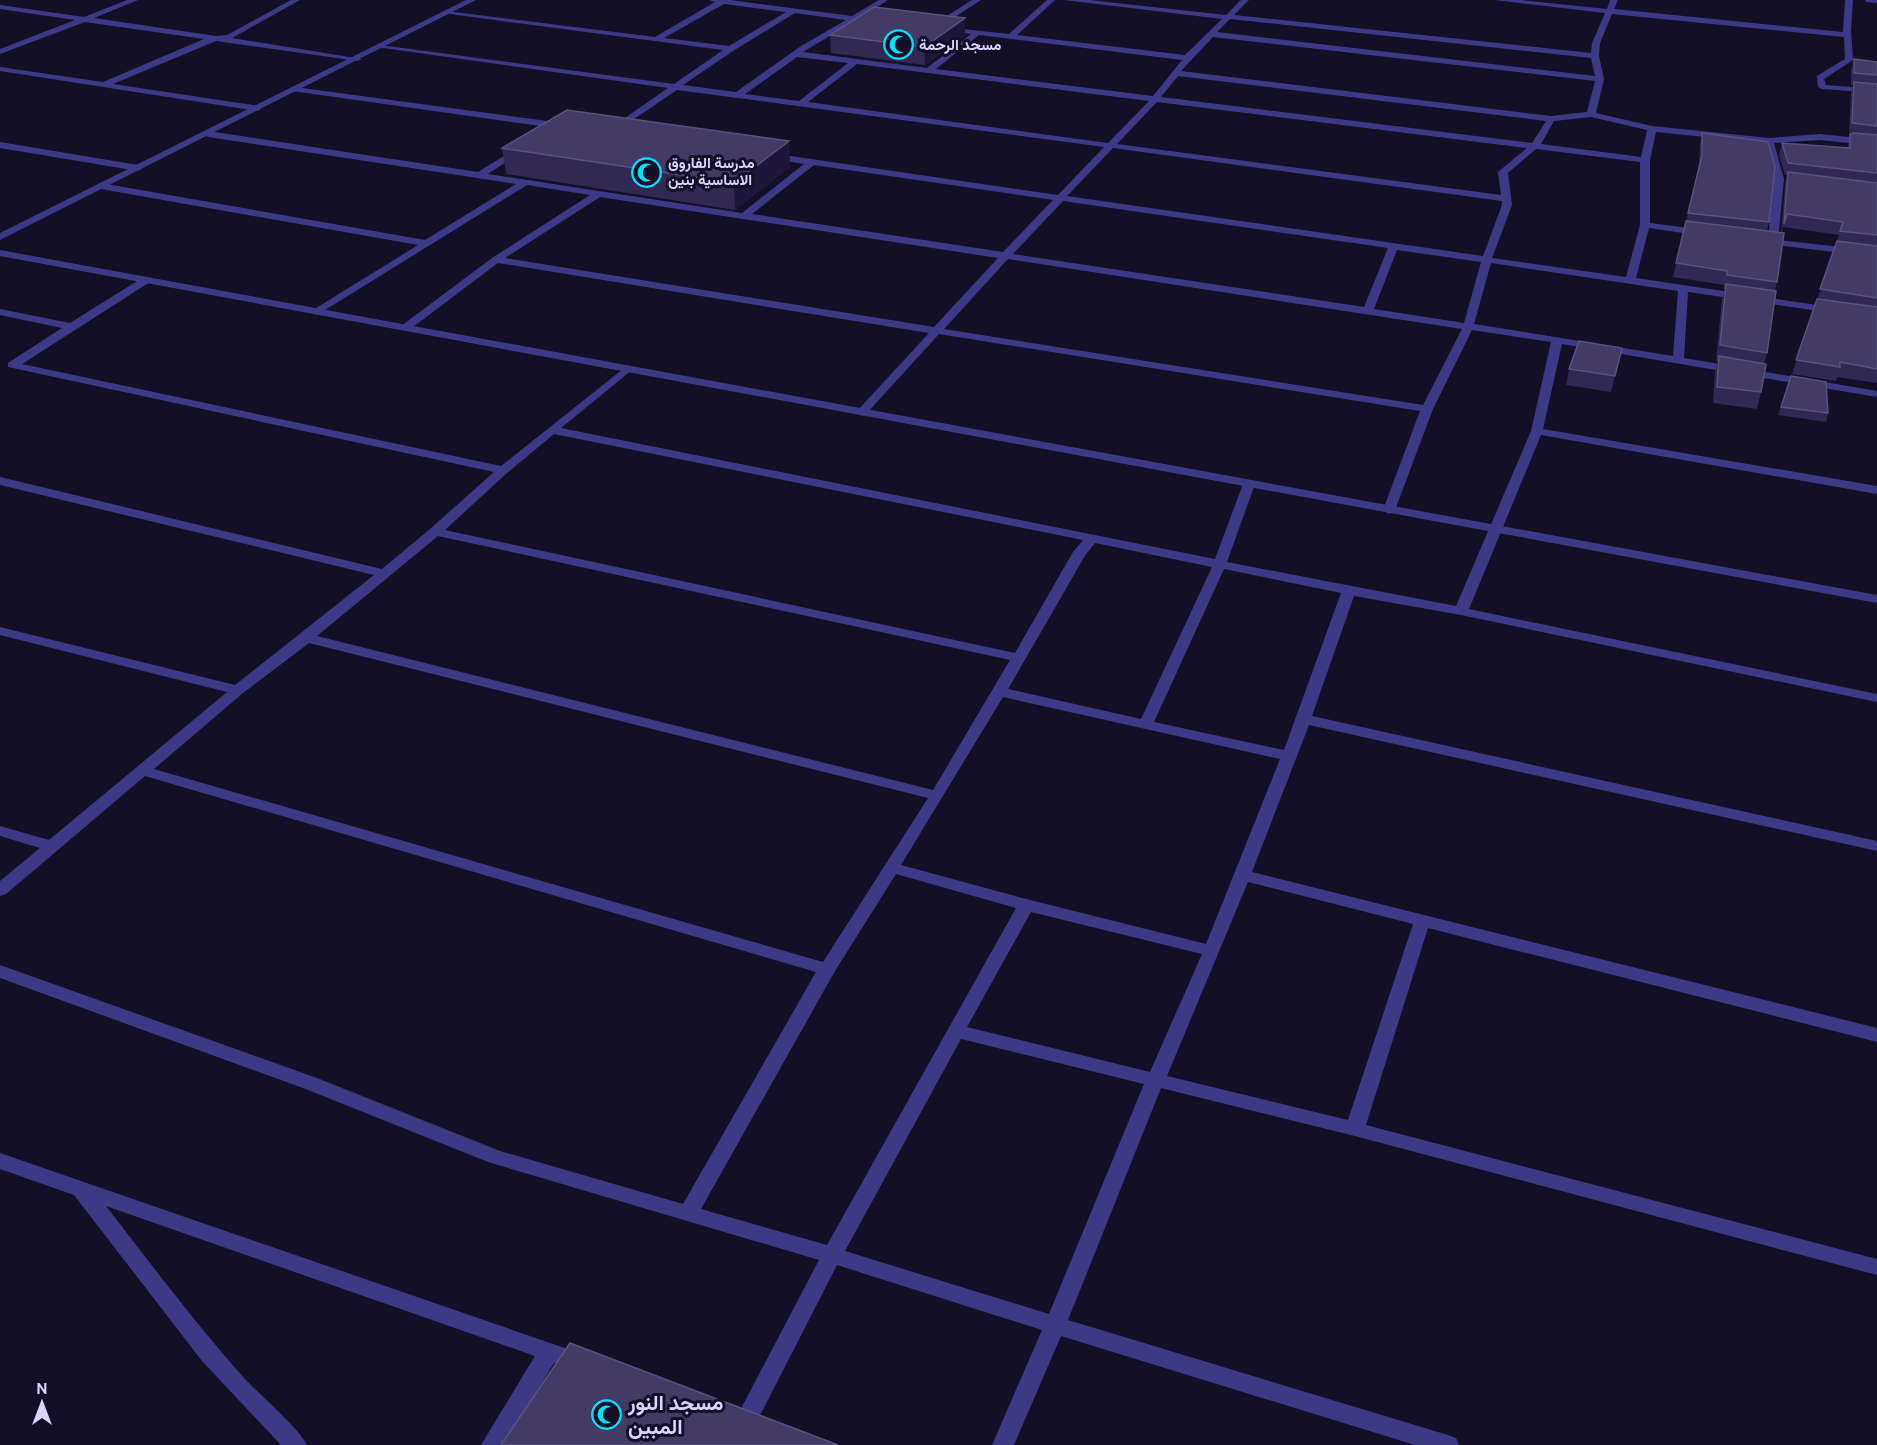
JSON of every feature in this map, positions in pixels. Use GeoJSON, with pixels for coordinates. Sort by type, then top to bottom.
{"type":"FeatureCollection","features":[{"type":"Feature","properties":{"kind":"street"},"geometry":{"type":"LineString","coordinates":[[0,52],[134,0]]}},
{"type":"Feature","properties":{"kind":"street"},"geometry":{"type":"LineString","coordinates":[[103,85],[211,39],[229,37],[296,0]]}},
{"type":"Feature","properties":{"kind":"street"},"geometry":{"type":"LineString","coordinates":[[0,237],[472,0]]}},
{"type":"Feature","properties":{"kind":"street"},"geometry":{"type":"LineString","coordinates":[[713,0],[887,22]]}},
{"type":"Feature","properties":{"kind":"street"},"geometry":{"type":"LineString","coordinates":[[736,96],[796,54],[884,0]]}},
{"type":"Feature","properties":{"kind":"street"},"geometry":{"type":"LineString","coordinates":[[932,28],[978,0]]}},
{"type":"Feature","properties":{"kind":"street"},"geometry":{"type":"LineString","coordinates":[[1011,37],[1051,0]]}},
{"type":"Feature","properties":{"kind":"street"},"geometry":{"type":"LineString","coordinates":[[1068,0],[1229,16],[1600,79]]}},
{"type":"Feature","properties":{"kind":"street"},"geometry":{"type":"LineString","coordinates":[[862,412],[1060,197],[1156,99],[1187,58],[1245,0]]}},
{"type":"Feature","properties":{"kind":"street"},"geometry":{"type":"LineString","coordinates":[[1498,0],[1847,35]]}},
{"type":"Feature","properties":{"kind":"street"},"geometry":{"type":"LineString","coordinates":[[1591,114],[1600,79],[1595,56],[1596,43],[1614,0]]}},
{"type":"Feature","properties":{"kind":"street"},"geometry":{"type":"LineString","coordinates":[[1849,0],[1847,35],[1854,61],[1820,78],[1822,87],[1877,91]]}},
{"type":"Feature","properties":{"kind":"street"},"geometry":{"type":"LineString","coordinates":[[1869,0],[1877,1]]}},
{"type":"Feature","properties":{"kind":"street"},"geometry":{"type":"LineString","coordinates":[[657,39],[723,1]]}},
{"type":"Feature","properties":{"kind":"street"},"geometry":{"type":"LineString","coordinates":[[0,7],[82,21],[358,59]]}},
{"type":"Feature","properties":{"kind":"street"},"geometry":{"type":"LineString","coordinates":[[621,134],[604,132],[794,10]]}},
{"type":"Feature","properties":{"kind":"street"},"geometry":{"type":"LineString","coordinates":[[446,13],[730,49]]}},
{"type":"Feature","properties":{"kind":"street"},"geometry":{"type":"LineString","coordinates":[[921,26],[1187,58]]}},
{"type":"Feature","properties":{"kind":"street"},"geometry":{"type":"LineString","coordinates":[[928,71],[977,33]]}},
{"type":"Feature","properties":{"kind":"street"},"geometry":{"type":"LineString","coordinates":[[1211,34],[1423,48],[1595,56]]}},
{"type":"Feature","properties":{"kind":"street"},"geometry":{"type":"LineString","coordinates":[[380,48],[1507,199]]}},
{"type":"Feature","properties":{"kind":"street"},"geometry":{"type":"LineString","coordinates":[[796,54],[1533,148],[1645,160]]}},
{"type":"Feature","properties":{"kind":"street"},"geometry":{"type":"LineString","coordinates":[[800,104],[854,62]]}},
{"type":"Feature","properties":{"kind":"street"},"geometry":{"type":"LineString","coordinates":[[0,69],[256,108]]}},
{"type":"Feature","properties":{"kind":"street"},"geometry":{"type":"LineString","coordinates":[[1176,73],[1551,119],[1591,114],[1652,129],[1769,141],[1820,137],[1877,143]]}},
{"type":"Feature","properties":{"kind":"street"},"geometry":{"type":"LineString","coordinates":[[295,89],[578,128]]}},
{"type":"Feature","properties":{"kind":"street"},"geometry":{"type":"LineString","coordinates":[[1389,510],[1427,409],[1468,327],[1487,258],[1507,205],[1503,172],[1533,148],[1551,119]]}},
{"type":"Feature","properties":{"kind":"street"},"geometry":{"type":"LineString","coordinates":[[547,132],[556,125]]}},
{"type":"Feature","properties":{"kind":"street"},"geometry":{"type":"LineString","coordinates":[[1631,279],[1645,225],[1645,160],[1652,129]]}},
{"type":"Feature","properties":{"kind":"street"},"geometry":{"type":"LineString","coordinates":[[208,134],[1557,340],[1877,394]]}},
{"type":"Feature","properties":{"kind":"street"},"geometry":{"type":"LineString","coordinates":[[1769,141],[1779,179],[1773,242]]}},
{"type":"Feature","properties":{"kind":"street"},"geometry":{"type":"LineString","coordinates":[[480,175],[527,144]]}},
{"type":"Feature","properties":{"kind":"street"},"geometry":{"type":"LineString","coordinates":[[0,145],[138,168]]}},
{"type":"Feature","properties":{"kind":"street"},"geometry":{"type":"LineString","coordinates":[[756,154],[1843,311]]}},
{"type":"Feature","properties":{"kind":"street"},"geometry":{"type":"LineString","coordinates":[[744,216],[812,162]]}},
{"type":"Feature","properties":{"kind":"street"},"geometry":{"type":"LineString","coordinates":[[1779,179],[1790,180]]}},
{"type":"Feature","properties":{"kind":"street"},"geometry":{"type":"LineString","coordinates":[[316,312],[526,183]]}},
{"type":"Feature","properties":{"kind":"street"},"geometry":{"type":"LineString","coordinates":[[101,186],[428,244]]}},
{"type":"Feature","properties":{"kind":"street"},"geometry":{"type":"LineString","coordinates":[[405,328],[496,260],[598,194]]}},
{"type":"Feature","properties":{"kind":"street"},"geometry":{"type":"LineString","coordinates":[[1645,225],[1715,234]]}},
{"type":"Feature","properties":{"kind":"street"},"geometry":{"type":"LineString","coordinates":[[1750,239],[1877,254]]}},
{"type":"Feature","properties":{"kind":"street"},"geometry":{"type":"LineString","coordinates":[[1367,312],[1394,245]]}},
{"type":"Feature","properties":{"kind":"street"},"geometry":{"type":"LineString","coordinates":[[0,253],[1877,599]]}},
{"type":"Feature","properties":{"kind":"street"},"geometry":{"type":"LineString","coordinates":[[496,260],[1427,409]]}},
{"type":"Feature","properties":{"kind":"street"},"geometry":{"type":"LineString","coordinates":[[6,364],[72,327],[146,280]]}},
{"type":"Feature","properties":{"kind":"street"},"geometry":{"type":"LineString","coordinates":[[1678,360],[1683,287]]}},
{"type":"Feature","properties":{"kind":"street"},"geometry":{"type":"LineString","coordinates":[[0,312],[72,327]]}},
{"type":"Feature","properties":{"kind":"street"},"geometry":{"type":"LineString","coordinates":[[1461,611],[1537,431],[1557,340]]}},
{"type":"Feature","properties":{"kind":"street"},"geometry":{"type":"LineString","coordinates":[[6,364],[503,470]]}},
{"type":"Feature","properties":{"kind":"street"},"geometry":{"type":"LineString","coordinates":[[0,890],[140,770],[435,532],[550,430],[628,368]]}},
{"type":"Feature","properties":{"kind":"street"},"geometry":{"type":"LineString","coordinates":[[550,430],[1349,591],[1461,611],[1877,698]]}},
{"type":"Feature","properties":{"kind":"street"},"geometry":{"type":"LineString","coordinates":[[1537,431],[1877,490]]}},
{"type":"Feature","properties":{"kind":"street"},"geometry":{"type":"LineString","coordinates":[[0,481],[383,573]]}},
{"type":"Feature","properties":{"kind":"street"},"geometry":{"type":"LineString","coordinates":[[1146,723],[1220,564],[1249,484]]}},
{"type":"Feature","properties":{"kind":"street"},"geometry":{"type":"LineString","coordinates":[[435,532],[1019,658]]}},
{"type":"Feature","properties":{"kind":"street"},"geometry":{"type":"LineString","coordinates":[[688,1213],[826,969],[938,796],[1001,692],[1080,552],[1092,538]]}},
{"type":"Feature","properties":{"kind":"street"},"geometry":{"type":"LineString","coordinates":[[1003,1445],[1055,1326],[1155,1081],[1212,951],[1304,719],[1349,591]]}},
{"type":"Feature","properties":{"kind":"street"},"geometry":{"type":"LineString","coordinates":[[0,631],[238,690]]}},
{"type":"Feature","properties":{"kind":"street"},"geometry":{"type":"LineString","coordinates":[[306,638],[938,796]]}},
{"type":"Feature","properties":{"kind":"street"},"geometry":{"type":"LineString","coordinates":[[1001,692],[1288,756]]}},
{"type":"Feature","properties":{"kind":"street"},"geometry":{"type":"LineString","coordinates":[[1304,719],[1877,846]]}},
{"type":"Feature","properties":{"kind":"street"},"geometry":{"type":"LineString","coordinates":[[140,770],[826,969]]}},
{"type":"Feature","properties":{"kind":"street"},"geometry":{"type":"LineString","coordinates":[[0,831],[51,846]]}},
{"type":"Feature","properties":{"kind":"street"},"geometry":{"type":"LineString","coordinates":[[892,868],[1026,905],[1212,951]]}},
{"type":"Feature","properties":{"kind":"street"},"geometry":{"type":"LineString","coordinates":[[1242,875],[1877,1035]]}},
{"type":"Feature","properties":{"kind":"street"},"geometry":{"type":"LineString","coordinates":[[745,1422],[832,1255],[1026,905]]}},
{"type":"Feature","properties":{"kind":"street"},"geometry":{"type":"LineString","coordinates":[[1355,1129],[1422,921]]}},
{"type":"Feature","properties":{"kind":"street"},"geometry":{"type":"LineString","coordinates":[[0,971],[310,1083],[495,1157],[832,1255],[1055,1326],[1448,1445]]}},
{"type":"Feature","properties":{"kind":"street"},"geometry":{"type":"LineString","coordinates":[[956,1031],[1355,1129],[1877,1267]]}},
{"type":"Feature","properties":{"kind":"street"},"geometry":{"type":"LineString","coordinates":[[0,1161],[603,1372]]}},
{"type":"Feature","properties":{"kind":"street"},"geometry":{"type":"LineString","coordinates":[[81,1189],[233,1382],[266,1418],[296,1445]]}},
{"type":"Feature","properties":{"kind":"street"},"geometry":{"type":"LineString","coordinates":[[492,1445],[549,1352]]}},
{"type":"Feature","properties":{"kind":"street"},"geometry":{"type":"LineString","coordinates":[[723,1414],[766,1428]]}},
{"type":"Feature","properties":{"kind":"building"},"geometry":{"type":"Polygon","coordinates":[[[874,7],[965,18],[924,47],[830,35],[874,7]]]}},
{"type":"Feature","properties":{"kind":"building"},"geometry":{"type":"Polygon","coordinates":[[[1854,59],[1877,62],[1877,75],[1854,73],[1854,59]]]}},
{"type":"Feature","properties":{"kind":"building"},"geometry":{"type":"Polygon","coordinates":[[[1854,82],[1877,84],[1877,126],[1852,123],[1854,82]]]}},
{"type":"Feature","properties":{"kind":"building"},"geometry":{"type":"Polygon","coordinates":[[[567,110],[789,141],[734,183],[502,148],[567,110]]]}},
{"type":"Feature","properties":{"kind":"building"},"geometry":{"type":"Polygon","coordinates":[[[1702,133],[1768,142],[1775,167],[1769,222],[1688,213],[1702,155],[1702,133]]]}},
{"type":"Feature","properties":{"kind":"building"},"geometry":{"type":"Polygon","coordinates":[[[1853,133],[1877,135],[1877,173],[1788,163],[1782,143],[1850,148],[1850,135],[1853,133]]]}},
{"type":"Feature","properties":{"kind":"building"},"geometry":{"type":"Polygon","coordinates":[[[1788,172],[1877,183],[1877,235],[1840,231],[1843,222],[1787,214],[1784,224],[1788,172]]]}},
{"type":"Feature","properties":{"kind":"building"},"geometry":{"type":"Polygon","coordinates":[[[1686,221],[1784,233],[1777,282],[1727,275],[1727,271],[1676,263],[1686,221]]]}},
{"type":"Feature","properties":{"kind":"building"},"geometry":{"type":"Polygon","coordinates":[[[1837,241],[1877,246],[1877,298],[1820,289],[1837,241]]]}},
{"type":"Feature","properties":{"kind":"building"},"geometry":{"type":"Polygon","coordinates":[[[1726,284],[1776,291],[1767,353],[1720,345],[1726,284]]]}},
{"type":"Feature","properties":{"kind":"building"},"geometry":{"type":"Polygon","coordinates":[[[1817,299],[1877,307],[1877,369],[1840,362],[1840,367],[1796,360],[1817,299]]]}},
{"type":"Feature","properties":{"kind":"building"},"geometry":{"type":"Polygon","coordinates":[[[1579,341],[1622,348],[1615,376],[1569,369],[1579,341]]]}},
{"type":"Feature","properties":{"kind":"building"},"geometry":{"type":"Polygon","coordinates":[[[1719,356],[1766,364],[1761,392],[1717,387],[1719,356]]]}},
{"type":"Feature","properties":{"kind":"building"},"geometry":{"type":"Polygon","coordinates":[[[1791,376],[1826,382],[1828,413],[1781,407],[1791,376]]]}},
{"type":"Feature","properties":{"kind":"building"},"geometry":{"type":"Polygon","coordinates":[[[570,1343],[838,1445],[501,1445],[570,1343]]]}},
{"type":"Feature","properties":{"kind":"place","name":"مسجد الرحمة"},"geometry":{"type":"Point","coordinates":[898,45]}},
{"type":"Feature","properties":{"kind":"place","name":"مدرسة الفاروق الاساسية بنين"},"geometry":{"type":"Point","coordinates":[647,172]}},
{"type":"Feature","properties":{"kind":"place","name":"مسجد النور المبين"},"geometry":{"type":"Point","coordinates":[607,1414]}}]}
